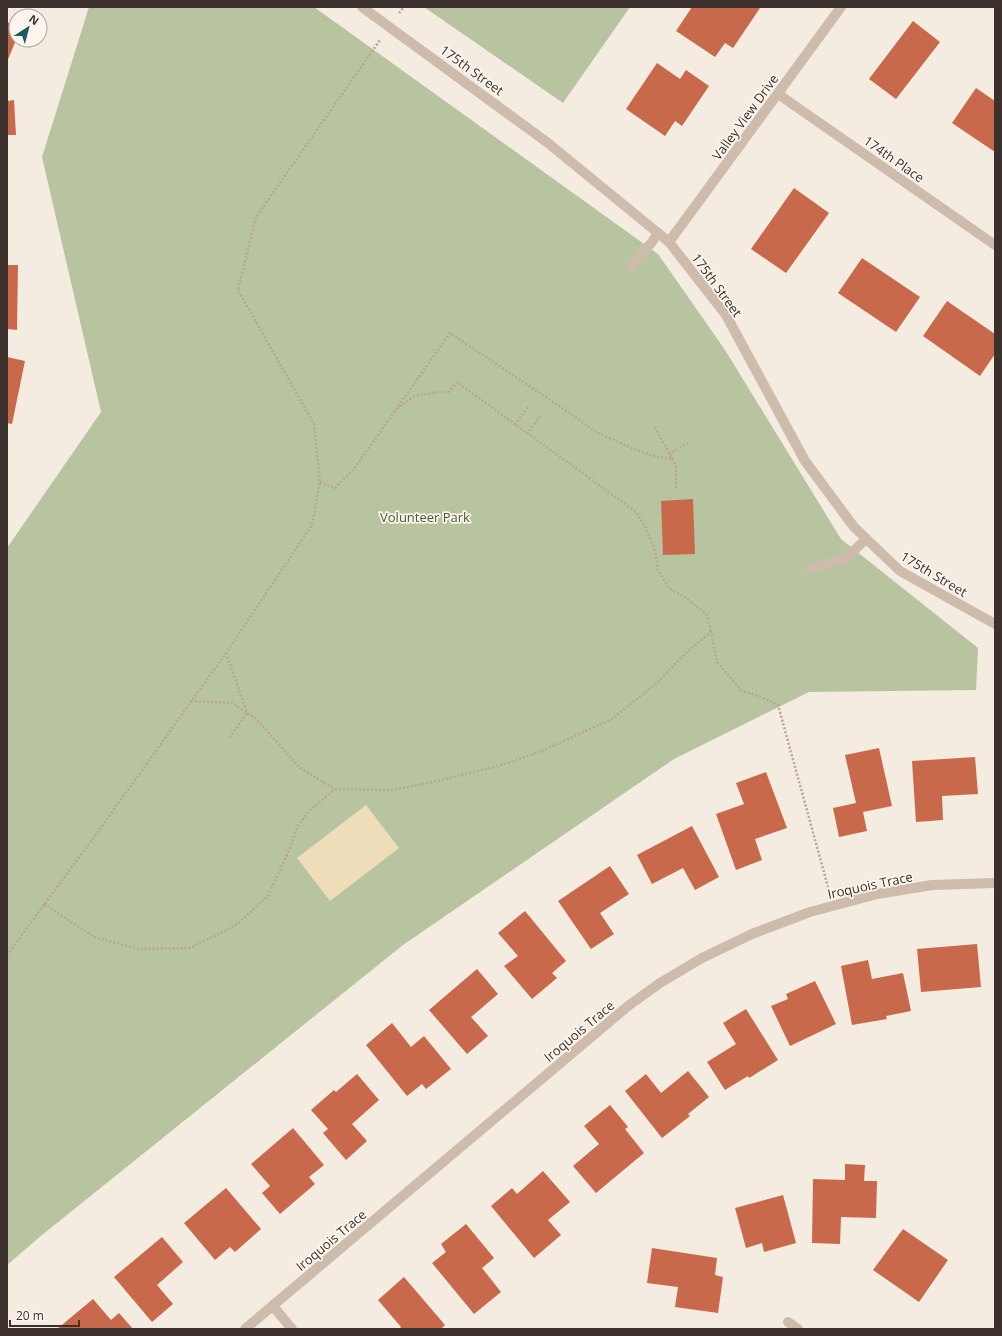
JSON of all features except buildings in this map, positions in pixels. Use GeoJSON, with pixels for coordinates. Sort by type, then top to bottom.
{"type":"FeatureCollection","features":[{"type":"Feature","properties":{"kind":"street","name":"175th Street"},"geometry":{"type":"LineString","coordinates":[[362,7],[548,143],[669,242],[726,315],[805,460],[854,527],[900,571],[995,624]]}},
{"type":"Feature","properties":{"kind":"street","name":"Valley View Drive"},"geometry":{"type":"LineString","coordinates":[[669,242],[841,7]]}},
{"type":"Feature","properties":{"kind":"street","name":"174th Place"},"geometry":{"type":"LineString","coordinates":[[778,94],[995,245]]}},
{"type":"Feature","properties":{"kind":"street"},"geometry":{"type":"LineString","coordinates":[[630,267],[658,233]]}},
{"type":"Feature","properties":{"kind":"street"},"geometry":{"type":"LineString","coordinates":[[810,569],[845,558],[866,539]]}},
{"type":"Feature","properties":{"kind":"street","name":"Iroquois Trace"},"geometry":{"type":"LineString","coordinates":[[245,1329],[628,1006],[660,983],[702,958],[752,934],[810,912],[869,896],[932,885],[995,883]]}},
{"type":"Feature","properties":{"kind":"street"},"geometry":{"type":"LineString","coordinates":[[273,1306],[292,1329]]}},
{"type":"Feature","properties":{"kind":"street"},"geometry":{"type":"LineString","coordinates":[[788,1322],[798,1329]]}},
{"type":"Feature","properties":{"kind":"path"},"geometry":{"type":"LineString","coordinates":[[7,955],[100,829],[190,701],[226,653],[312,525],[320,482],[314,424],[238,290],[256,218],[404,7]]}},
{"type":"Feature","properties":{"kind":"path"},"geometry":{"type":"LineString","coordinates":[[320,482],[335,488],[354,469],[450,333],[594,431],[634,449],[654,456],[672,459]]}},
{"type":"Feature","properties":{"kind":"path"},"geometry":{"type":"LineString","coordinates":[[394,412],[414,396],[438,392],[449,392],[457,382],[636,512],[646,528],[655,551],[658,570],[670,588],[689,600],[707,616],[717,662],[742,691],[759,696],[778,705],[828,887]]}},
{"type":"Feature","properties":{"kind":"path"},"geometry":{"type":"LineString","coordinates":[[515,425],[528,407]]}},
{"type":"Feature","properties":{"kind":"path"},"geometry":{"type":"LineString","coordinates":[[527,434],[541,414]]}},
{"type":"Feature","properties":{"kind":"path"},"geometry":{"type":"LineString","coordinates":[[655,427],[676,466],[676,490]]}},
{"type":"Feature","properties":{"kind":"path"},"geometry":{"type":"LineString","coordinates":[[669,454],[688,443]]}},
{"type":"Feature","properties":{"kind":"path"},"geometry":{"type":"LineString","coordinates":[[190,701],[232,703],[256,720],[300,768],[336,788],[392,790],[438,781],[505,764],[544,750],[612,720],[658,682],[689,650],[711,632]]}},
{"type":"Feature","properties":{"kind":"path"},"geometry":{"type":"LineString","coordinates":[[226,653],[247,713]]}},
{"type":"Feature","properties":{"kind":"path"},"geometry":{"type":"LineString","coordinates":[[229,738],[247,713]]}},
{"type":"Feature","properties":{"kind":"path"},"geometry":{"type":"LineString","coordinates":[[44,904],[94,937],[138,949],[190,948],[236,925],[268,896],[291,846],[297,827],[309,811],[336,788]]}},
{"type":"Feature","properties":{"kind":"green space","name":"Volunteer Park"},"geometry":{"type":"Polygon","coordinates":[[[89,7],[314,7],[658,254],[725,350],[841,539],[978,648],[976,690],[809,692],[674,759],[403,945],[42,1235],[7,1265],[7,548],[101,412],[42,157],[89,7]]]}},
{"type":"Feature","properties":{"kind":"green space"},"geometry":{"type":"Polygon","coordinates":[[[424,7],[630,7],[563,103],[424,7]]]}},
{"type":"Feature","properties":{"kind":"sand"},"geometry":{"type":"Polygon","coordinates":[[[366,805],[399,848],[330,901],[297,858],[366,805]]]}}]}
